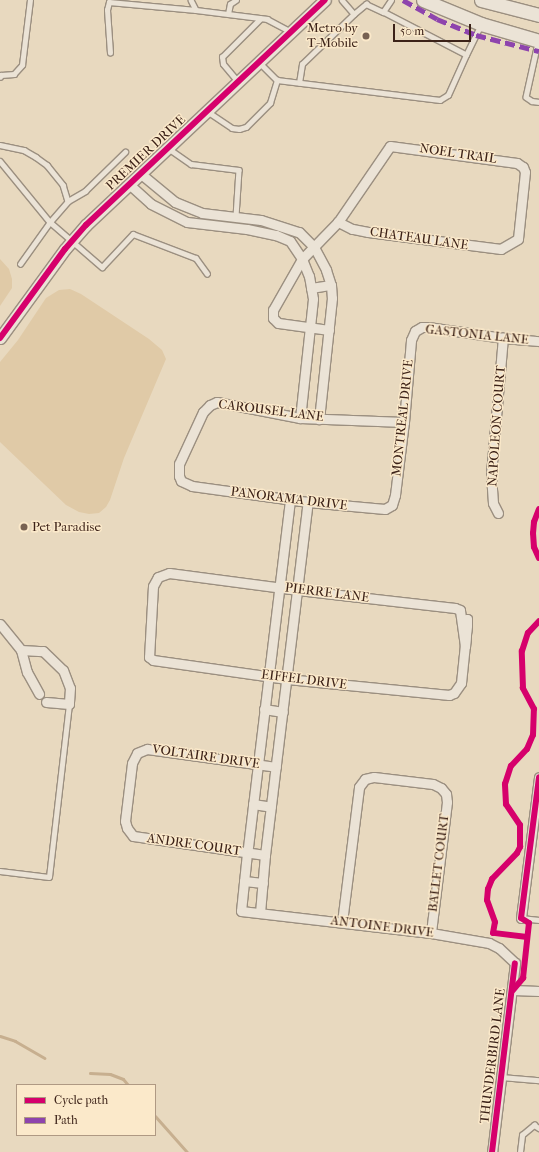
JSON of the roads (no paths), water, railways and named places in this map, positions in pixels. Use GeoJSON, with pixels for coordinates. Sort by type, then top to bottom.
{"type":"FeatureCollection","features":[{"type":"Feature","properties":{"kind":"main road"},"geometry":{"type":"LineString","coordinates":[[423,0],[481,24],[539,41]]}},
{"type":"Feature","properties":{"kind":"main road"},"geometry":{"type":"LineString","coordinates":[[481,24],[486,1],[539,15]]}},
{"type":"Feature","properties":{"kind":"street","name":"PREMIER DRIVE"},"geometry":{"type":"LineString","coordinates":[[0,338],[73,240],[325,0]]}},
{"type":"Feature","properties":{"kind":"street","name":"NOEL TRAIL"},"geometry":{"type":"LineString","coordinates":[[338,222],[390,146],[518,163],[523,167],[526,178],[518,238],[501,249]]}},
{"type":"Feature","properties":{"kind":"street"},"geometry":{"type":"LineString","coordinates":[[141,174],[175,202],[202,213],[261,220],[299,232],[314,247],[326,270],[331,285],[329,330],[322,380],[319,419]]}},
{"type":"Feature","properties":{"kind":"street"},"geometry":{"type":"LineString","coordinates":[[130,185],[151,204],[187,222],[276,235],[290,241],[302,259],[309,276],[313,299],[311,329],[300,418]]}},
{"type":"Feature","properties":{"kind":"street"},"geometry":{"type":"LineString","coordinates":[[232,228],[235,216]]}},
{"type":"Feature","properties":{"kind":"street"},"geometry":{"type":"LineString","coordinates":[[329,330],[311,329],[278,323],[273,318],[273,310],[302,259],[338,222]]}},
{"type":"Feature","properties":{"kind":"street","name":"CHATEAU LANE"},"geometry":{"type":"LineString","coordinates":[[338,222],[352,229],[368,232],[501,249]]}},
{"type":"Feature","properties":{"kind":"street"},"geometry":{"type":"LineString","coordinates":[[311,288],[331,285]]}},
{"type":"Feature","properties":{"kind":"street","name":"GASTONIA LANE"},"geometry":{"type":"LineString","coordinates":[[416,331],[422,327],[428,327],[503,338],[539,341]]}},
{"type":"Feature","properties":{"kind":"street","name":"MONTREAL DRIVE"},"geometry":{"type":"LineString","coordinates":[[392,505],[404,422],[411,340],[416,331]]}},
{"type":"Feature","properties":{"kind":"street","name":"NAPOLEON COURT"},"geometry":{"type":"LineString","coordinates":[[498,513],[493,503],[491,474],[503,338]]}},
{"type":"Feature","properties":{"kind":"street"},"geometry":{"type":"LineString","coordinates":[[305,378],[322,380]]}},
{"type":"Feature","properties":{"kind":"street","name":"CAROUSEL LANE"},"geometry":{"type":"LineString","coordinates":[[186,484],[179,476],[179,464],[203,412],[210,404],[217,402],[300,418],[404,422]]}},
{"type":"Feature","properties":{"kind":"street","name":"PANORAMA DRIVE"},"geometry":{"type":"LineString","coordinates":[[186,484],[290,500],[379,510],[392,505]]}},
{"type":"Feature","properties":{"kind":"street"},"geometry":{"type":"LineString","coordinates":[[263,883],[244,881],[290,500]]}},
{"type":"Feature","properties":{"kind":"street"},"geometry":{"type":"LineString","coordinates":[[260,913],[265,855],[308,502]]}},
{"type":"Feature","properties":{"kind":"street","name":"PIERRE LANE"},"geometry":{"type":"LineString","coordinates":[[153,660],[149,656],[153,586],[158,577],[169,573],[279,588],[455,608],[460,610],[465,646],[461,683],[454,693]]}},
{"type":"Feature","properties":{"kind":"street"},"geometry":{"type":"LineString","coordinates":[[0,624],[21,650],[27,672],[39,694]]}},
{"type":"Feature","properties":{"kind":"street"},"geometry":{"type":"LineString","coordinates":[[21,650],[43,651],[63,670],[70,688],[69,704],[46,702]]}},
{"type":"Feature","properties":{"kind":"street","name":"EIFFEL DRIVE"},"geometry":{"type":"LineString","coordinates":[[153,660],[287,679],[443,696],[454,693]]}},
{"type":"Feature","properties":{"kind":"street"},"geometry":{"type":"LineString","coordinates":[[264,710],[283,712]]}},
{"type":"Feature","properties":{"kind":"street","name":"VOLTAIRE DRIVE"},"geometry":{"type":"LineString","coordinates":[[126,828],[125,822],[132,763],[137,753],[148,749],[276,767]]}},
{"type":"Feature","properties":{"kind":"street","name":"BALLET COURT"},"geometry":{"type":"LineString","coordinates":[[342,922],[359,787],[366,779],[374,776],[433,784],[441,788],[446,794],[447,802],[431,933]]}},
{"type":"Feature","properties":{"kind":"street"},"geometry":{"type":"LineString","coordinates":[[521,918],[539,782]]}},
{"type":"Feature","properties":{"kind":"street"},"geometry":{"type":"LineString","coordinates":[[253,804],[271,806]]}},
{"type":"Feature","properties":{"kind":"street","name":"ANDRE COURT"},"geometry":{"type":"LineString","coordinates":[[126,828],[133,836],[265,855]]}},
{"type":"Feature","properties":{"kind":"street"},"geometry":{"type":"LineString","coordinates":[[529,852],[539,853]]}},
{"type":"Feature","properties":{"kind":"street","name":"ANTOINE DRIVE"},"geometry":{"type":"LineString","coordinates":[[244,881],[241,911],[431,933],[489,943],[499,948],[515,963]]}},
{"type":"Feature","properties":{"kind":"street","name":"THUNDERBIRD LANE"},"geometry":{"type":"LineString","coordinates":[[492,1152],[513,990],[515,963]]}},
{"type":"Feature","properties":{"kind":"street"},"geometry":{"type":"LineString","coordinates":[[513,990],[539,991]]}},
{"type":"Feature","properties":{"kind":"lane"},"geometry":{"type":"LineString","coordinates":[[0,76],[14,74],[22,65],[30,0]]}},
{"type":"Feature","properties":{"kind":"lane"},"geometry":{"type":"LineString","coordinates":[[191,0],[196,10]]}},
{"type":"Feature","properties":{"kind":"lane"},"geometry":{"type":"LineString","coordinates":[[228,14],[230,4],[236,0]]}},
{"type":"Feature","properties":{"kind":"lane"},"geometry":{"type":"LineString","coordinates":[[342,0],[354,14]]}},
{"type":"Feature","properties":{"kind":"lane"},"geometry":{"type":"LineString","coordinates":[[383,12],[391,0]]}},
{"type":"Feature","properties":{"kind":"lane"},"geometry":{"type":"LineString","coordinates":[[110,53],[107,10],[110,1],[267,19],[290,32]]}},
{"type":"Feature","properties":{"kind":"lane"},"geometry":{"type":"LineString","coordinates":[[299,83],[302,64],[366,4],[466,55]]}},
{"type":"Feature","properties":{"kind":"lane"},"geometry":{"type":"LineString","coordinates":[[238,82],[224,64],[222,58],[260,18]]}},
{"type":"Feature","properties":{"kind":"lane"},"geometry":{"type":"LineString","coordinates":[[259,62],[277,80],[440,100],[448,95],[481,24]]}},
{"type":"Feature","properties":{"kind":"lane"},"geometry":{"type":"LineString","coordinates":[[539,41],[526,97],[532,101],[539,102]]}},
{"type":"Feature","properties":{"kind":"lane"},"geometry":{"type":"LineString","coordinates":[[207,111],[232,128],[239,129],[246,127],[270,103],[277,80]]}},
{"type":"Feature","properties":{"kind":"lane"},"geometry":{"type":"LineString","coordinates":[[0,145],[24,150],[36,156],[47,166],[63,185],[68,201]]}},
{"type":"Feature","properties":{"kind":"lane"},"geometry":{"type":"LineString","coordinates":[[168,148],[191,164],[239,170],[235,216]]}},
{"type":"Feature","properties":{"kind":"lane"},"geometry":{"type":"LineString","coordinates":[[20,264],[50,222],[68,201],[85,191],[125,152]]}},
{"type":"Feature","properties":{"kind":"lane"},"geometry":{"type":"LineString","coordinates":[[0,161],[50,222],[73,240],[102,267],[133,234],[196,258],[207,273]]}},
{"type":"Feature","properties":{"kind":"lane"},"geometry":{"type":"LineString","coordinates":[[0,871],[49,877],[69,704]]}},
{"type":"Feature","properties":{"kind":"lane"},"geometry":{"type":"LineString","coordinates":[[521,918],[539,920]]}},
{"type":"Feature","properties":{"kind":"lane"},"geometry":{"type":"LineString","coordinates":[[501,1077],[539,1080]]}},
{"type":"Feature","properties":{"kind":"lane"},"geometry":{"type":"LineString","coordinates":[[520,1152],[522,1135],[534,1125],[539,1128]]}},
{"type":"Feature","properties":{"kind":"waterway"},"geometry":{"type":"LineString","coordinates":[[0,1036],[15,1041],[45,1058]]}},
{"type":"Feature","properties":{"kind":"waterway"},"geometry":{"type":"LineString","coordinates":[[90,1073],[110,1074],[123,1079],[127,1084]]}},
{"type":"Feature","properties":{"kind":"waterway"},"geometry":{"type":"LineString","coordinates":[[156,1117],[187,1152]]}},
{"type":"Feature","properties":{"kind":"place","name":"Metro by T-Mobile"},"geometry":{"type":"Point","coordinates":[366,36]}},
{"type":"Feature","properties":{"kind":"place","name":"Pet Paradise"},"geometry":{"type":"Point","coordinates":[24,527]}}]}
